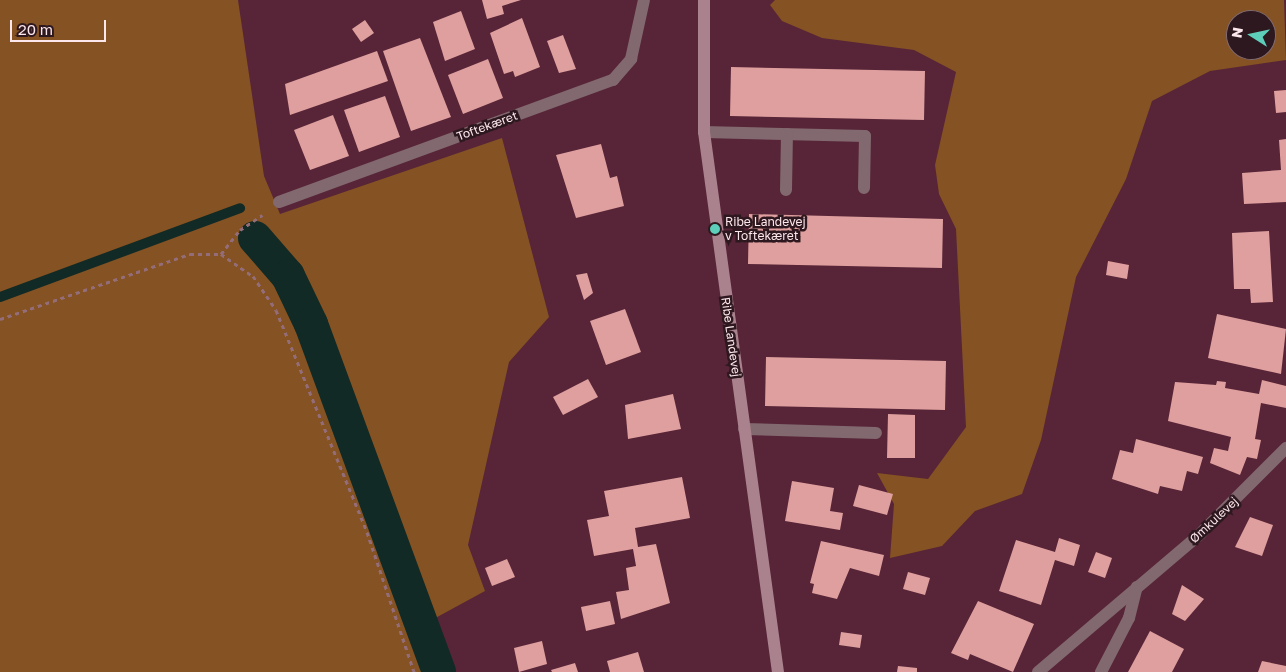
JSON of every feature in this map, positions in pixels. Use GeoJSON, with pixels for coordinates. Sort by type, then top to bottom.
{"type":"FeatureCollection","features":[{"type":"Feature","properties":{"kind":"main road","name":"Ribe Landevej"},"geometry":{"type":"LineString","coordinates":[[704,0],[704,132],[778,672]]}},
{"type":"Feature","properties":{"kind":"street","name":"Toftekæret"},"geometry":{"type":"LineString","coordinates":[[279,202],[613,80],[631,59],[644,0]]}},
{"type":"Feature","properties":{"kind":"street"},"geometry":{"type":"LineString","coordinates":[[704,132],[865,136],[864,188]]}},
{"type":"Feature","properties":{"kind":"street"},"geometry":{"type":"LineString","coordinates":[[786,190],[788,134]]}},
{"type":"Feature","properties":{"kind":"street"},"geometry":{"type":"LineString","coordinates":[[744,429],[876,433]]}},
{"type":"Feature","properties":{"kind":"street","name":"Ømkulevej"},"geometry":{"type":"LineString","coordinates":[[1038,672],[1200,534],[1286,448]]}},
{"type":"Feature","properties":{"kind":"street"},"geometry":{"type":"LineString","coordinates":[[1102,672],[1129,618],[1137,587]]}},
{"type":"Feature","properties":{"kind":"path"},"geometry":{"type":"LineString","coordinates":[[221,254],[240,230],[279,202]]}},
{"type":"Feature","properties":{"kind":"path"},"geometry":{"type":"LineString","coordinates":[[0,319],[190,254],[221,254],[253,276],[276,310],[367,532],[414,672]]}},
{"type":"Feature","properties":{"kind":"shaded area"},"geometry":{"type":"Polygon","coordinates":[[[0,0],[238,0],[264,176],[280,214],[502,138],[549,317],[509,362],[468,545],[485,591],[428,622],[441,672],[0,672],[0,0]]]}},
{"type":"Feature","properties":{"kind":"shaded area"},"geometry":{"type":"Polygon","coordinates":[[[775,0],[1284,0],[1286,60],[1210,71],[1152,101],[1126,179],[1076,277],[1041,440],[1022,494],[975,511],[942,546],[890,558],[894,504],[877,473],[928,479],[966,427],[956,229],[939,194],[935,165],[956,72],[914,50],[822,38],[782,21],[770,5],[775,0]]]}},
{"type":"Feature","properties":{"kind":"building"},"geometry":{"type":"Polygon","coordinates":[[[482,0],[521,0],[502,6],[504,14],[487,19],[482,0]]]}},
{"type":"Feature","properties":{"kind":"building"},"geometry":{"type":"Polygon","coordinates":[[[461,11],[475,49],[445,61],[433,22],[461,11]]]}},
{"type":"Feature","properties":{"kind":"building"},"geometry":{"type":"Polygon","coordinates":[[[522,18],[540,67],[515,77],[513,71],[504,74],[490,33],[522,18]]]}},
{"type":"Feature","properties":{"kind":"building"},"geometry":{"type":"Polygon","coordinates":[[[365,20],[374,33],[361,42],[352,29],[365,20]]]}},
{"type":"Feature","properties":{"kind":"building"},"geometry":{"type":"Polygon","coordinates":[[[563,35],[576,69],[559,73],[547,41],[563,35]]]}},
{"type":"Feature","properties":{"kind":"building"},"geometry":{"type":"Polygon","coordinates":[[[420,38],[451,117],[411,131],[383,51],[420,38]]]}},
{"type":"Feature","properties":{"kind":"building"},"geometry":{"type":"Polygon","coordinates":[[[377,51],[388,81],[290,115],[285,84],[377,51]]]}},
{"type":"Feature","properties":{"kind":"building"},"geometry":{"type":"Polygon","coordinates":[[[488,59],[503,98],[463,114],[448,75],[488,59]]]}},
{"type":"Feature","properties":{"kind":"building"},"geometry":{"type":"Polygon","coordinates":[[[731,67],[925,71],[924,120],[730,116],[731,67]]]}},
{"type":"Feature","properties":{"kind":"building"},"geometry":{"type":"Polygon","coordinates":[[[1286,90],[1286,112],[1276,113],[1274,91],[1286,90]]]}},
{"type":"Feature","properties":{"kind":"building"},"geometry":{"type":"Polygon","coordinates":[[[385,96],[400,137],[359,152],[344,110],[385,96]]]}},
{"type":"Feature","properties":{"kind":"building"},"geometry":{"type":"Polygon","coordinates":[[[333,115],[349,156],[310,170],[294,130],[333,115]]]}},
{"type":"Feature","properties":{"kind":"building"},"geometry":{"type":"Polygon","coordinates":[[[1286,139],[1286,202],[1244,204],[1242,173],[1281,170],[1279,140],[1286,139]]]}},
{"type":"Feature","properties":{"kind":"building"},"geometry":{"type":"Polygon","coordinates":[[[601,144],[610,178],[617,176],[624,206],[576,218],[556,155],[601,144]]]}},
{"type":"Feature","properties":{"kind":"building"},"geometry":{"type":"Polygon","coordinates":[[[749,214],[943,219],[942,268],[748,264],[749,214]]]}},
{"type":"Feature","properties":{"kind":"building"},"geometry":{"type":"Polygon","coordinates":[[[1269,231],[1273,302],[1251,303],[1250,289],[1234,289],[1232,233],[1269,231]]]}},
{"type":"Feature","properties":{"kind":"building"},"geometry":{"type":"Polygon","coordinates":[[[1108,261],[1129,265],[1127,279],[1106,275],[1108,261]]]}},
{"type":"Feature","properties":{"kind":"building"},"geometry":{"type":"Polygon","coordinates":[[[587,273],[593,293],[584,300],[576,275],[587,273]]]}},
{"type":"Feature","properties":{"kind":"building"},"geometry":{"type":"Polygon","coordinates":[[[625,309],[641,352],[606,365],[590,321],[625,309]]]}},
{"type":"Feature","properties":{"kind":"building"},"geometry":{"type":"Polygon","coordinates":[[[1217,314],[1286,329],[1281,374],[1208,358],[1217,314]]]}},
{"type":"Feature","properties":{"kind":"building"},"geometry":{"type":"Polygon","coordinates":[[[766,357],[946,361],[945,410],[765,406],[766,357]]]}},
{"type":"Feature","properties":{"kind":"building"},"geometry":{"type":"Polygon","coordinates":[[[588,379],[598,397],[563,415],[553,397],[588,379]]]}},
{"type":"Feature","properties":{"kind":"building"},"geometry":{"type":"Polygon","coordinates":[[[1262,380],[1286,386],[1286,408],[1261,403],[1255,439],[1261,440],[1257,459],[1247,457],[1240,475],[1210,463],[1214,448],[1228,451],[1231,437],[1168,421],[1175,382],[1216,385],[1217,381],[1226,382],[1225,388],[1259,394],[1262,380]]]}},
{"type":"Feature","properties":{"kind":"building"},"geometry":{"type":"Polygon","coordinates":[[[673,394],[681,429],[628,439],[625,405],[673,394]]]}},
{"type":"Feature","properties":{"kind":"building"},"geometry":{"type":"Polygon","coordinates":[[[888,414],[915,415],[915,458],[887,458],[888,414]]]}},
{"type":"Feature","properties":{"kind":"building"},"geometry":{"type":"Polygon","coordinates":[[[1136,439],[1203,457],[1198,474],[1187,471],[1182,491],[1160,486],[1158,494],[1112,479],[1120,450],[1133,453],[1136,439]]]}},
{"type":"Feature","properties":{"kind":"building"},"geometry":{"type":"Polygon","coordinates":[[[682,477],[690,518],[635,528],[638,547],[656,544],[670,603],[621,619],[616,592],[629,590],[626,568],[636,566],[633,549],[594,556],[587,520],[609,516],[604,491],[682,477]]]}},
{"type":"Feature","properties":{"kind":"building"},"geometry":{"type":"Polygon","coordinates":[[[792,481],[834,488],[830,511],[843,513],[840,530],[785,521],[792,481]]]}},
{"type":"Feature","properties":{"kind":"building"},"geometry":{"type":"Polygon","coordinates":[[[859,485],[893,494],[887,515],[853,506],[859,485]]]}},
{"type":"Feature","properties":{"kind":"building"},"geometry":{"type":"Polygon","coordinates":[[[1250,517],[1273,525],[1262,556],[1235,547],[1250,517]]]}},
{"type":"Feature","properties":{"kind":"building"},"geometry":{"type":"Polygon","coordinates":[[[1059,538],[1080,545],[1074,566],[1055,560],[1041,605],[999,591],[1016,540],[1055,552],[1059,538]]]}},
{"type":"Feature","properties":{"kind":"building"},"geometry":{"type":"Polygon","coordinates":[[[821,541],[884,555],[879,576],[850,568],[837,599],[812,593],[814,584],[810,583],[821,541]]]}},
{"type":"Feature","properties":{"kind":"building"},"geometry":{"type":"Polygon","coordinates":[[[1096,552],[1112,558],[1105,578],[1088,572],[1096,552]]]}},
{"type":"Feature","properties":{"kind":"building"},"geometry":{"type":"Polygon","coordinates":[[[507,559],[515,577],[492,586],[485,568],[507,559]]]}},
{"type":"Feature","properties":{"kind":"building"},"geometry":{"type":"Polygon","coordinates":[[[908,572],[930,578],[925,595],[903,589],[908,572]]]}},
{"type":"Feature","properties":{"kind":"building"},"geometry":{"type":"Polygon","coordinates":[[[1182,585],[1204,599],[1185,621],[1172,614],[1182,585]]]}},
{"type":"Feature","properties":{"kind":"building"},"geometry":{"type":"Polygon","coordinates":[[[610,601],[615,624],[586,631],[581,607],[610,601]]]}},
{"type":"Feature","properties":{"kind":"building"},"geometry":{"type":"Polygon","coordinates":[[[978,601],[1034,624],[1013,672],[970,654],[968,660],[951,653],[978,601]]]}},
{"type":"Feature","properties":{"kind":"building"},"geometry":{"type":"Polygon","coordinates":[[[1150,631],[1184,649],[1172,672],[1128,672],[1150,631]]]}},
{"type":"Feature","properties":{"kind":"building"},"geometry":{"type":"Polygon","coordinates":[[[841,632],[862,635],[860,648],[839,645],[841,632]]]}},
{"type":"Feature","properties":{"kind":"building"},"geometry":{"type":"Polygon","coordinates":[[[542,641],[547,664],[519,672],[514,648],[542,641]]]}},
{"type":"Feature","properties":{"kind":"building"},"geometry":{"type":"Polygon","coordinates":[[[638,652],[644,672],[610,672],[607,661],[638,652]]]}},
{"type":"Feature","properties":{"kind":"building"},"geometry":{"type":"Polygon","coordinates":[[[1262,661],[1286,666],[1286,672],[1258,672],[1262,661]]]}},
{"type":"Feature","properties":{"kind":"building"},"geometry":{"type":"Polygon","coordinates":[[[575,663],[578,672],[552,672],[551,670],[575,663]]]}},
{"type":"Feature","properties":{"kind":"building"},"geometry":{"type":"Polygon","coordinates":[[[898,666],[917,668],[917,672],[897,672],[898,666]]]}},
{"type":"Feature","properties":{"kind":"waterway"},"geometry":{"type":"LineString","coordinates":[[0,297],[240,208]]}},
{"type":"Feature","properties":{"kind":"waterway"},"geometry":{"type":"LineString","coordinates":[[255,238],[288,276],[311,324],[439,672]]}},
{"type":"Feature","properties":{"kind":"place","name":"Ribe Landevej v Toftekæret"},"geometry":{"type":"Point","coordinates":[715,229]}}]}
